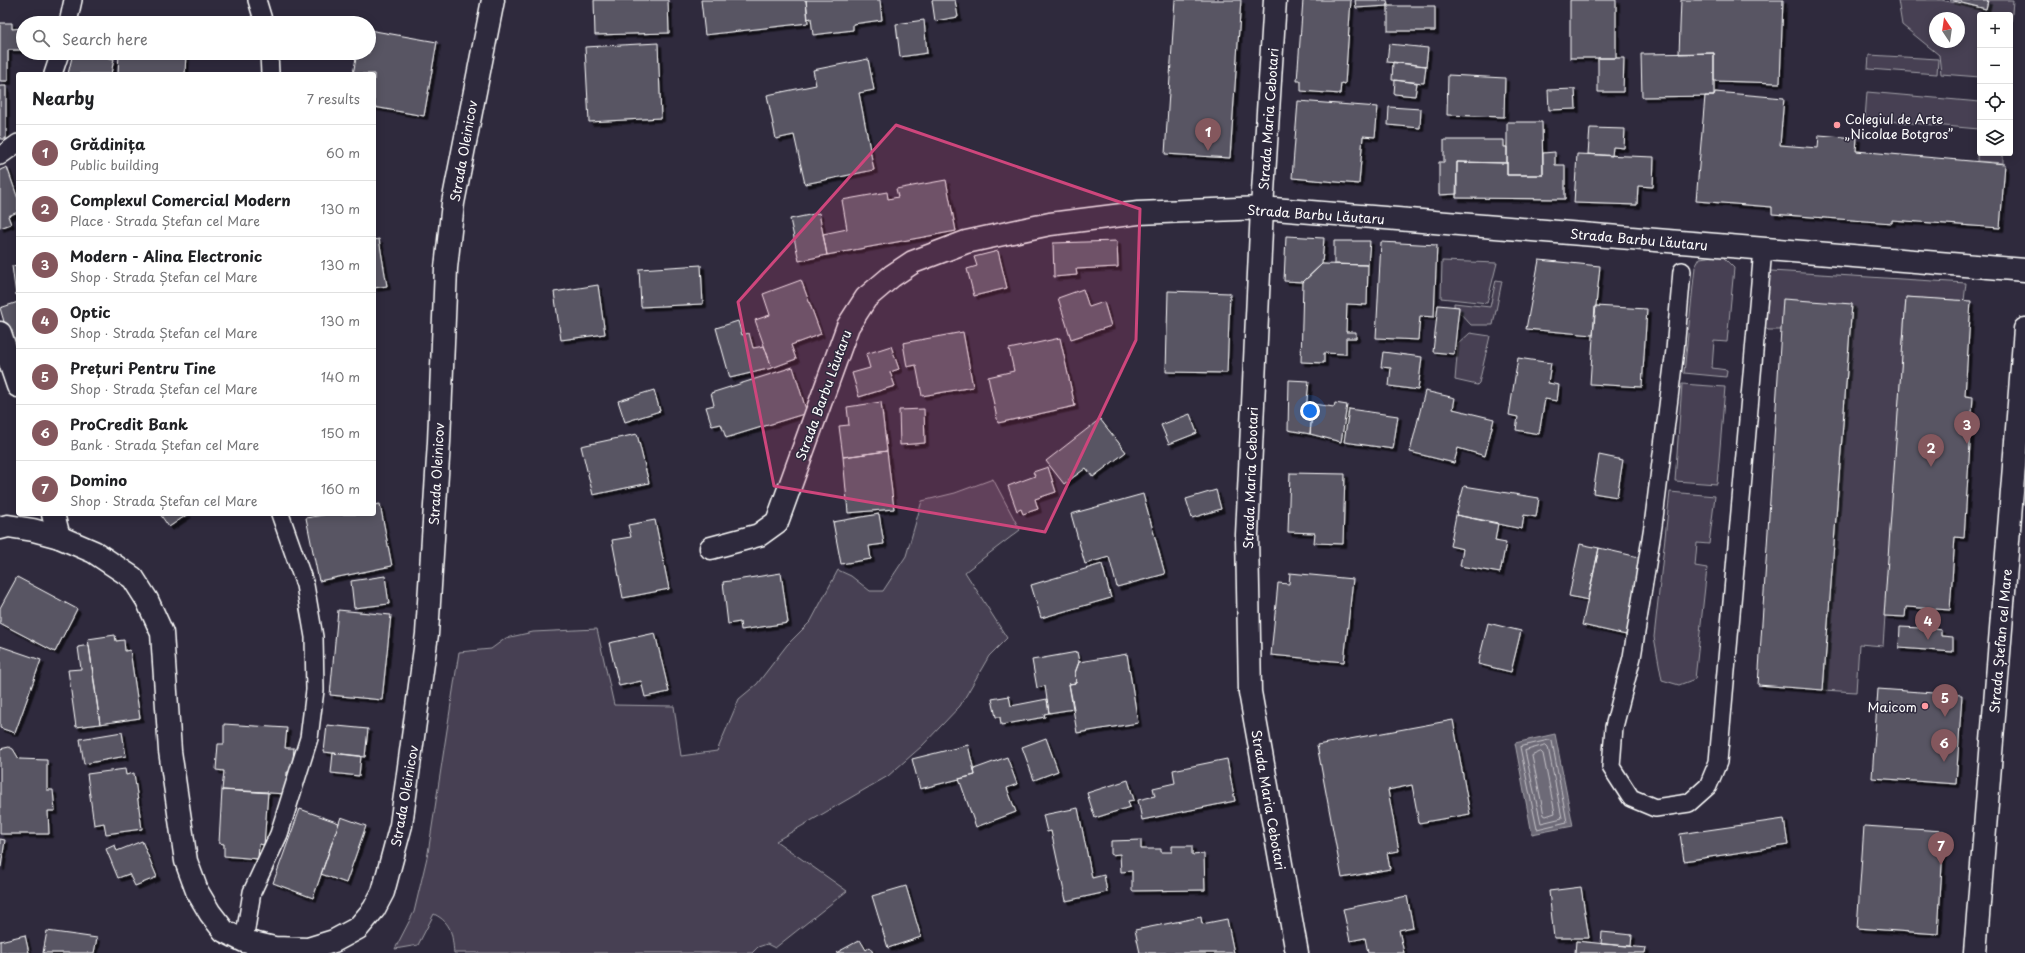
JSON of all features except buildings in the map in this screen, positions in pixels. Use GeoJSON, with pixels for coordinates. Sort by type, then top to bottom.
{"type":"FeatureCollection","features":[{"type":"Feature","properties":{"kind":"street","name":"Strada Oleinicov"},"geometry":{"type":"LineString","coordinates":[[0,528],[8,526],[33,530],[59,537],[94,552],[133,578],[150,606],[162,633],[170,751],[186,860],[197,891],[210,913],[224,931],[244,947],[308,949],[334,941],[358,928],[374,909],[383,892],[402,825],[427,634],[439,442],[446,268],[453,203],[464,138],[493,0]]}},
{"type":"Feature","properties":{"kind":"street","name":"Strada Maria Cebotari"},"geometry":{"type":"LineString","coordinates":[[1275,0],[1262,208],[1247,535],[1250,692],[1297,953]]}},
{"type":"Feature","properties":{"kind":"street","name":"Strada Barbu Lăutaru"},"geometry":{"type":"LineString","coordinates":[[711,548],[759,535],[777,522],[848,326],[866,298],[892,276],[913,262],[966,242],[1050,224],[1138,213],[1262,208],[2025,270]]}},
{"type":"Feature","properties":{"kind":"street","name":"Strada Ștefan cel Mare"},"geometry":{"type":"LineString","coordinates":[[1975,953],[2025,329]]}},
{"type":"Feature","properties":{"kind":"street"},"geometry":{"type":"LineString","coordinates":[[0,333],[16,380]]}},
{"type":"Feature","properties":{"kind":"street"},"geometry":{"type":"LineString","coordinates":[[54,516],[59,537]]}},
{"type":"Feature","properties":{"kind":"lane"},"geometry":{"type":"LineString","coordinates":[[70,16],[73,0]]}},
{"type":"Feature","properties":{"kind":"lane"},"geometry":{"type":"LineString","coordinates":[[257,0],[262,16]]}},
{"type":"Feature","properties":{"kind":"lane"},"geometry":{"type":"LineString","coordinates":[[54,72],[58,60]]}},
{"type":"Feature","properties":{"kind":"lane"},"geometry":{"type":"LineString","coordinates":[[269,60],[270,72]]}},
{"type":"Feature","properties":{"kind":"lane"},"geometry":{"type":"LineString","coordinates":[[0,156],[16,144]]}},
{"type":"Feature","properties":{"kind":"lane"},"geometry":{"type":"LineString","coordinates":[[1682,271],[1675,350],[1653,526],[1632,657],[1614,727],[1611,768],[1631,798],[1655,808],[1689,803],[1708,786],[1718,762],[1763,249]]}},
{"type":"Feature","properties":{"kind":"lane"},"geometry":{"type":"LineString","coordinates":[[244,947],[252,892],[279,834],[309,738],[315,690],[314,637],[305,585],[281,516]]}},
{"type":"Feature","properties":{"kind":"highlighted area"},"geometry":{"type":"Polygon","coordinates":[[[896,125],[1140,209],[1136,340],[1045,532],[774,486],[738,302],[896,125]]]}},
{"type":"Feature","properties":{"kind":"shaded area"},"geometry":{"type":"Polygon","coordinates":[[[1898,0],[1941,0],[1986,9],[1988,0],[2013,0],[2012,12],[1977,12],[1977,77],[1941,74],[1939,55],[1930,48],[1965,48],[1965,12],[1929,12],[1929,47],[1902,25],[1898,0]]]}},
{"type":"Feature","properties":{"kind":"shaded area"},"geometry":{"type":"Polygon","coordinates":[[[1869,55],[1938,59],[1937,74],[1868,69],[1869,55]]]}},
{"type":"Feature","properties":{"kind":"shaded area"},"geometry":{"type":"Polygon","coordinates":[[[1867,92],[1977,102],[1977,129],[1865,119],[1867,92]]]}},
{"type":"Feature","properties":{"kind":"shaded area"},"geometry":{"type":"Polygon","coordinates":[[[1977,156],[2003,156],[2003,163],[1977,161],[1977,156]]]}},
{"type":"Feature","properties":{"kind":"shaded area"},"geometry":{"type":"Polygon","coordinates":[[[1721,255],[1734,268],[1727,342],[1714,341],[1712,368],[1727,370],[1726,377],[1684,373],[1695,267],[1700,258],[1721,255]]]}},
{"type":"Feature","properties":{"kind":"shaded area"},"geometry":{"type":"Polygon","coordinates":[[[1442,261],[1497,263],[1487,303],[1441,298],[1442,261]]]}},
{"type":"Feature","properties":{"kind":"shaded area"},"geometry":{"type":"Polygon","coordinates":[[[1771,271],[1966,283],[1964,301],[1906,297],[1883,646],[1859,644],[1856,692],[1823,690],[1852,304],[1781,330],[1768,330],[1753,319],[1757,273],[1771,271]]]}},
{"type":"Feature","properties":{"kind":"shaded area"},"geometry":{"type":"Polygon","coordinates":[[[1496,280],[1502,281],[1493,325],[1471,325],[1459,312],[1459,307],[1454,306],[1454,303],[1490,307],[1496,280]]]}},
{"type":"Feature","properties":{"kind":"shaded area"},"geometry":{"type":"Polygon","coordinates":[[[1470,333],[1490,336],[1479,383],[1477,385],[1455,380],[1458,344],[1470,333]]]}},
{"type":"Feature","properties":{"kind":"shaded area"},"geometry":{"type":"Polygon","coordinates":[[[1682,384],[1725,387],[1717,484],[1675,481],[1682,384]]]}},
{"type":"Feature","properties":{"kind":"shaded area"},"geometry":{"type":"Polygon","coordinates":[[[993,479],[1020,530],[965,572],[1007,638],[989,656],[960,706],[922,746],[888,776],[776,841],[847,891],[775,948],[767,944],[758,947],[752,953],[454,953],[452,935],[448,925],[440,917],[434,914],[418,945],[395,949],[414,912],[428,853],[459,652],[491,649],[506,638],[533,632],[597,629],[614,705],[674,706],[681,756],[717,751],[739,699],[757,684],[787,645],[811,621],[838,570],[851,576],[870,591],[883,591],[906,556],[922,501],[955,493],[993,479]]]}},
{"type":"Feature","properties":{"kind":"shaded area"},"geometry":{"type":"Polygon","coordinates":[[[1670,492],[1715,496],[1709,544],[1697,543],[1695,566],[1707,568],[1695,679],[1679,685],[1662,680],[1654,637],[1670,492]]]}},
{"type":"Feature","properties":{"kind":"water"},"geometry":{"type":"Polygon","coordinates":[[[1555,734],[1573,826],[1532,834],[1515,743],[1555,734]]]}},
{"type":"Feature","properties":{"kind":"place","name":"Colegiul de Arte „Nicolae Botgros”"},"geometry":{"type":"Point","coordinates":[1837,125]}},
{"type":"Feature","properties":{"kind":"place","name":"Grădinița"},"geometry":{"type":"Point","coordinates":[1208,151]}},
{"type":"Feature","properties":{"kind":"place","name":"Modern - Alina Electronic"},"geometry":{"type":"Point","coordinates":[1967,444]}},
{"type":"Feature","properties":{"kind":"place","name":"Complexul Comercial Modern"},"geometry":{"type":"Point","coordinates":[1931,467]}},
{"type":"Feature","properties":{"kind":"place","name":"Optic"},"geometry":{"type":"Point","coordinates":[1928,640]}},
{"type":"Feature","properties":{"kind":"place","name":"Maicom"},"geometry":{"type":"Point","coordinates":[1925,706]}},
{"type":"Feature","properties":{"kind":"place","name":"Prețuri Pentru Tine"},"geometry":{"type":"Point","coordinates":[1945,717]}},
{"type":"Feature","properties":{"kind":"place","name":"ProCredit Bank"},"geometry":{"type":"Point","coordinates":[1944,762]}},
{"type":"Feature","properties":{"kind":"place","name":"Domino"},"geometry":{"type":"Point","coordinates":[1941,865]}}]}
